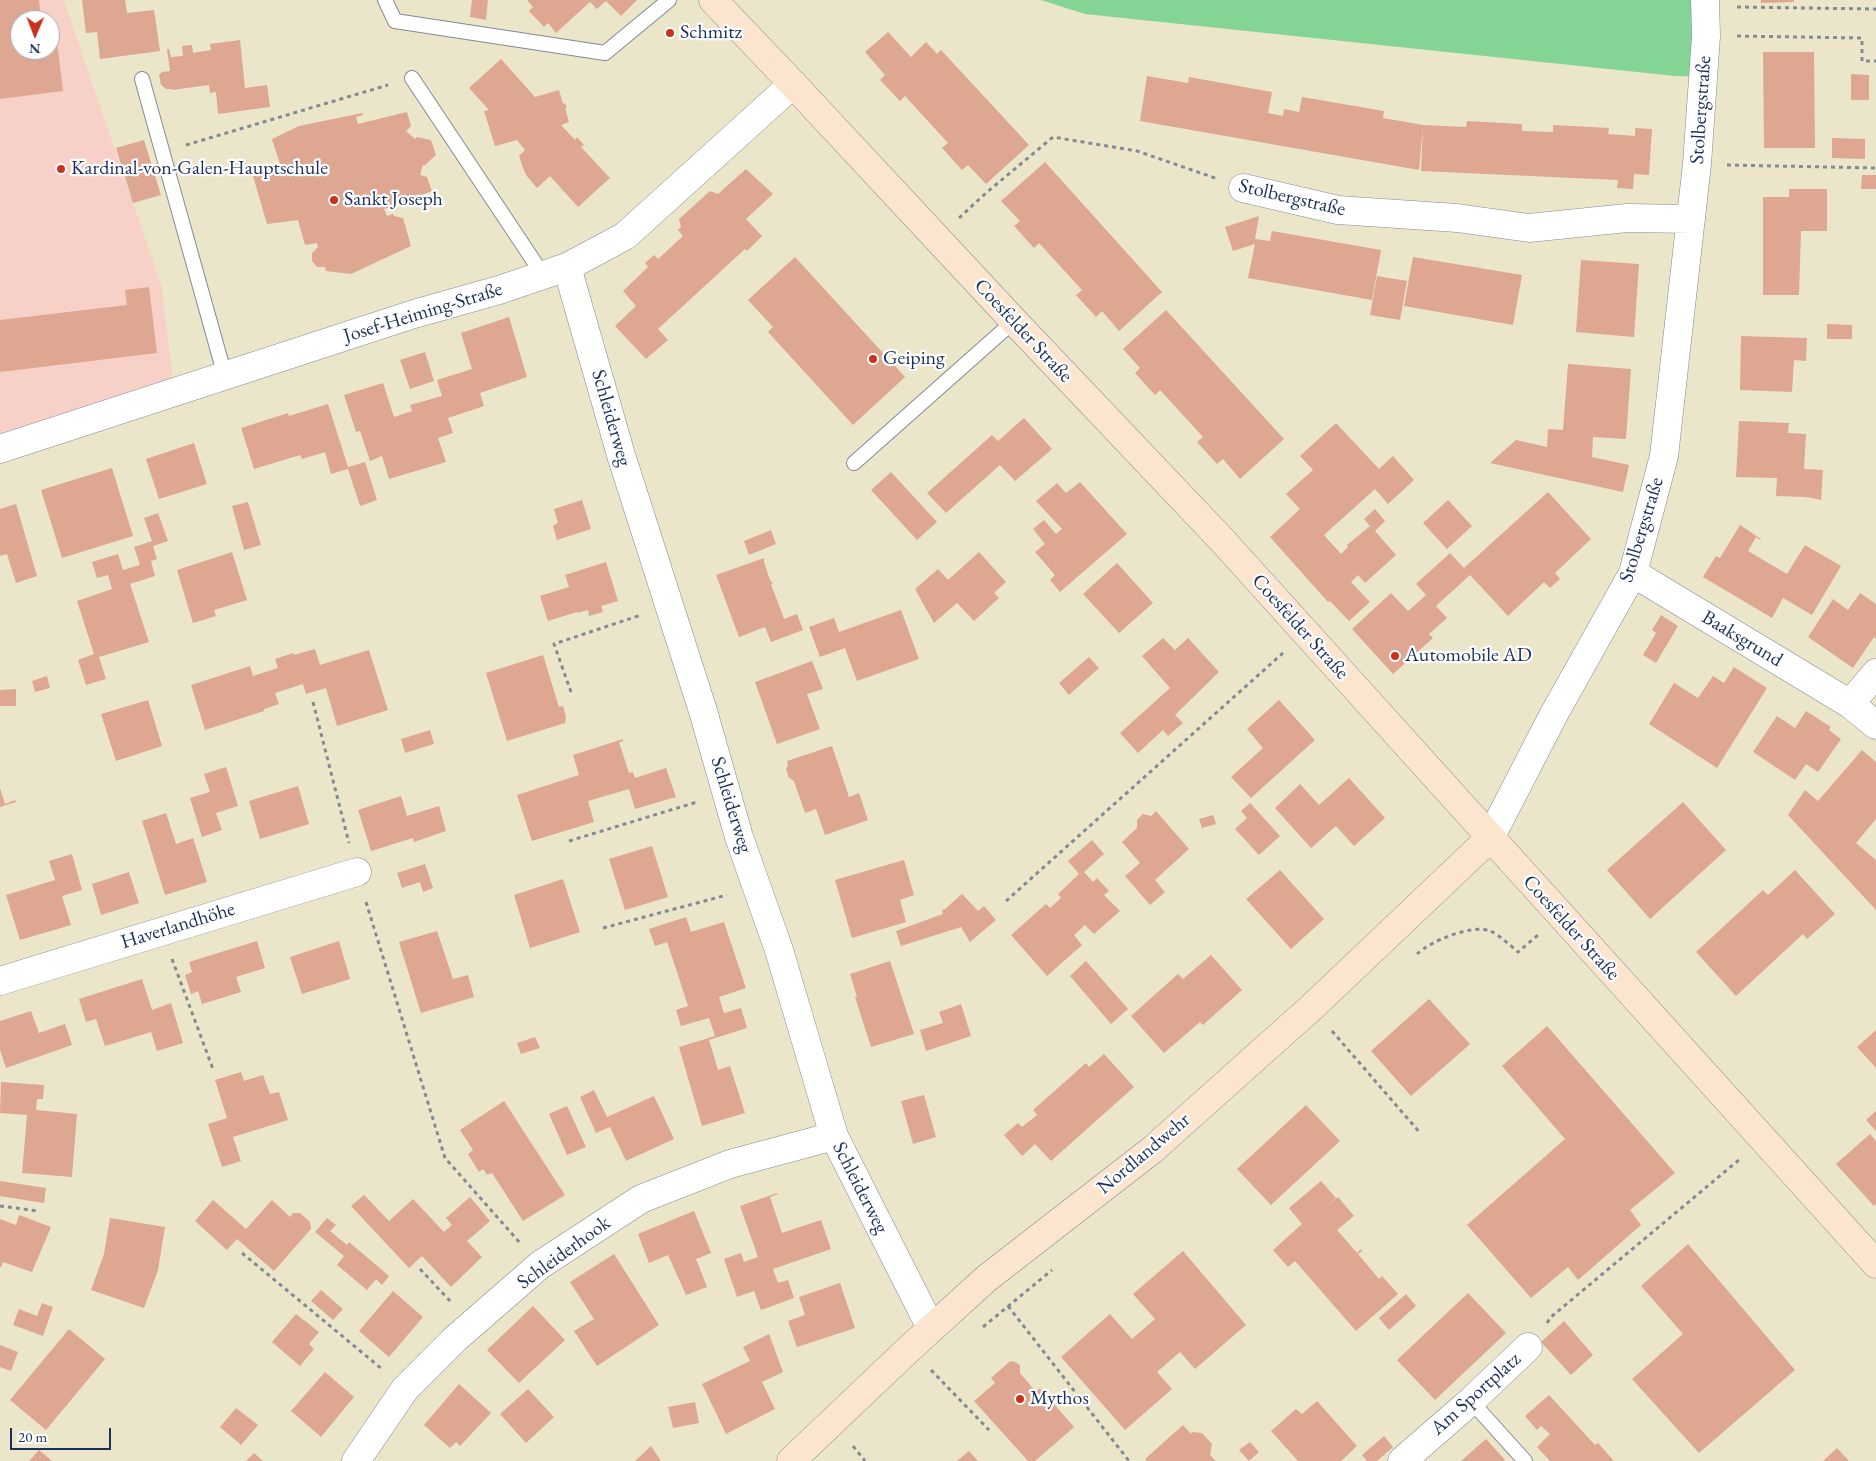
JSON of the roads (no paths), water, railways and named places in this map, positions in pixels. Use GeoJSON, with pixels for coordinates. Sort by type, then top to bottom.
{"type":"FeatureCollection","features":[{"type":"Feature","properties":{"kind":"street","name":"Coesfelder Straße"},"geometry":{"type":"LineString","coordinates":[[713,0],[1014,322],[1222,540],[1876,1264]]}},
{"type":"Feature","properties":{"kind":"street","name":"Stolbergstraße"},"geometry":{"type":"LineString","coordinates":[[1490,838],[1554,714],[1634,573],[1664,456],[1697,164],[1706,36],[1705,3]]}},
{"type":"Feature","properties":{"kind":"street","name":"Josef-Heiming-Straße"},"geometry":{"type":"LineString","coordinates":[[0,449],[414,314],[499,290],[555,271],[625,236],[793,84]]}},
{"type":"Feature","properties":{"kind":"street","name":"Stolbergstraße"},"geometry":{"type":"LineString","coordinates":[[1243,188],[1338,210],[1457,218],[1529,228],[1627,218],[1691,220]]}},
{"type":"Feature","properties":{"kind":"street","name":"Schleiderweg"},"geometry":{"type":"LineString","coordinates":[[555,271],[621,455],[670,605],[739,837],[779,950],[834,1136],[931,1328]]}},
{"type":"Feature","properties":{"kind":"street","name":"Baaksgrund"},"geometry":{"type":"LineString","coordinates":[[1634,573],[1850,704],[1876,725]]}},
{"type":"Feature","properties":{"kind":"street"},"geometry":{"type":"LineString","coordinates":[[1850,704],[1876,673]]}},
{"type":"Feature","properties":{"kind":"street","name":"Nordlandwehr"},"geometry":{"type":"LineString","coordinates":[[791,1461],[931,1328],[987,1278],[1152,1150],[1312,1007],[1490,838]]}},
{"type":"Feature","properties":{"kind":"street","name":"Haverlandhöhe"},"geometry":{"type":"LineString","coordinates":[[0,981],[357,872]]}},
{"type":"Feature","properties":{"kind":"street","name":"Schleiderhook"},"geometry":{"type":"LineString","coordinates":[[356,1461],[405,1389],[472,1324],[540,1266],[641,1199],[730,1164],[834,1136]]}},
{"type":"Feature","properties":{"kind":"street","name":"Am Sportplatz"},"geometry":{"type":"LineString","coordinates":[[1402,1461],[1471,1401],[1528,1347]]}},
{"type":"Feature","properties":{"kind":"lane"},"geometry":{"type":"LineString","coordinates":[[385,0],[395,21],[605,53],[668,0]]}},
{"type":"Feature","properties":{"kind":"lane"},"geometry":{"type":"LineString","coordinates":[[412,78],[555,271]]}},
{"type":"Feature","properties":{"kind":"lane"},"geometry":{"type":"LineString","coordinates":[[142,79],[225,376]]}},
{"type":"Feature","properties":{"kind":"lane"},"geometry":{"type":"LineString","coordinates":[[854,463],[1014,322]]}},
{"type":"Feature","properties":{"kind":"lane"},"geometry":{"type":"LineString","coordinates":[[1471,1401],[1525,1461]]}},
{"type":"Feature","properties":{"kind":"place","name":"Schmitz"},"geometry":{"type":"Point","coordinates":[670,33]}},
{"type":"Feature","properties":{"kind":"place","name":"Kardinal-von-Galen-Hauptschule"},"geometry":{"type":"Point","coordinates":[61,169]}},
{"type":"Feature","properties":{"kind":"place","name":"Sankt Joseph"},"geometry":{"type":"Point","coordinates":[334,200]}},
{"type":"Feature","properties":{"kind":"place","name":"Geiping"},"geometry":{"type":"Point","coordinates":[873,359]}},
{"type":"Feature","properties":{"kind":"place","name":"Automobile AD"},"geometry":{"type":"Point","coordinates":[1395,656]}},
{"type":"Feature","properties":{"kind":"place","name":"Mythos"},"geometry":{"type":"Point","coordinates":[1020,1399]}}]}
